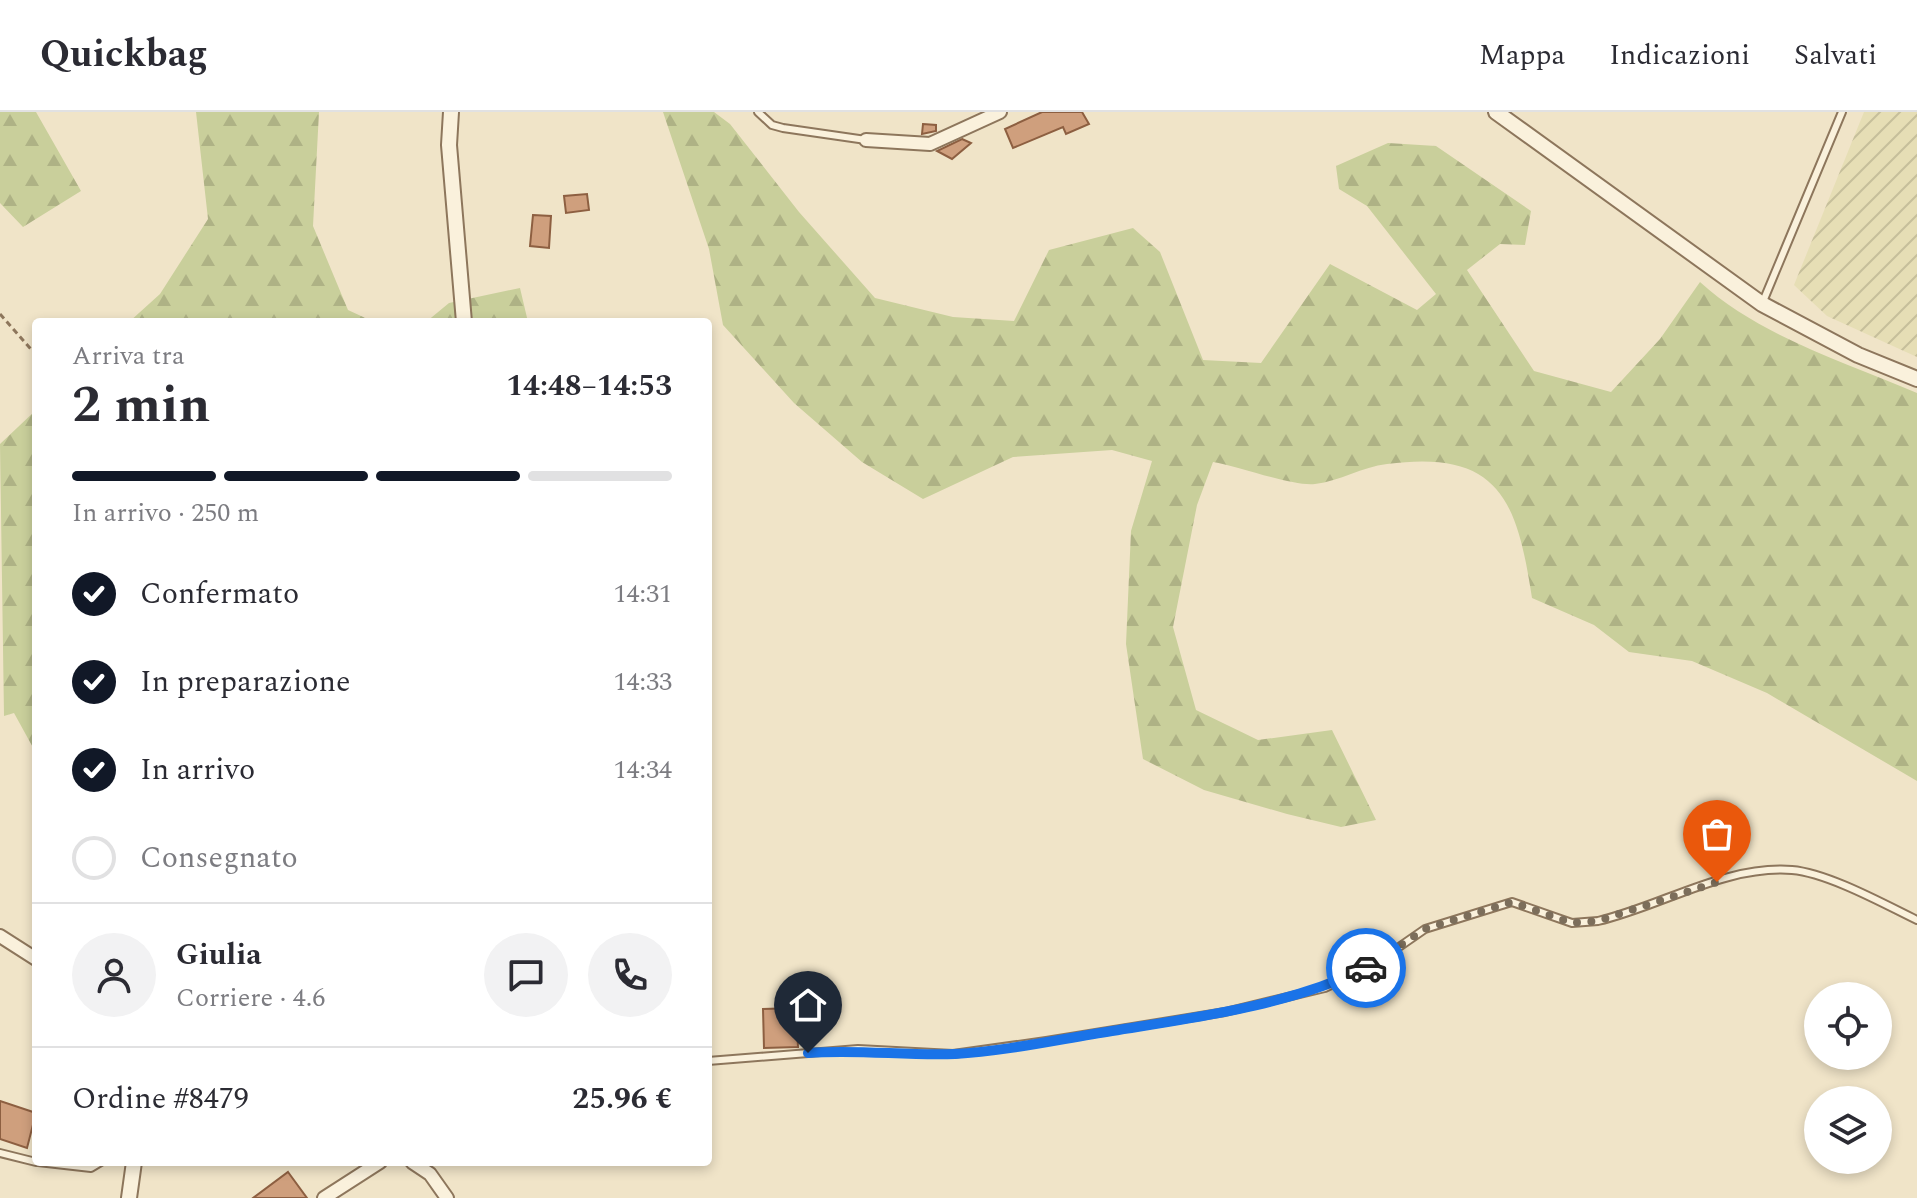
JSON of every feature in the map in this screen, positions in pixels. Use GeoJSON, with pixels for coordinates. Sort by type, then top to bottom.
{"type":"FeatureCollection","features":[{"type":"Feature","properties":{"kind":"street"},"geometry":{"type":"LineString","coordinates":[[451,112],[449,145],[464,318]]}},
{"type":"Feature","properties":{"kind":"street"},"geometry":{"type":"LineString","coordinates":[[866,140],[930,144],[1000,112]]}},
{"type":"Feature","properties":{"kind":"street"},"geometry":{"type":"LineString","coordinates":[[1496,112],[1762,304],[1858,355],[1917,379]]}},
{"type":"Feature","properties":{"kind":"street"},"geometry":{"type":"LineString","coordinates":[[0,936],[32,956]]}},
{"type":"Feature","properties":{"kind":"street"},"geometry":{"type":"LineString","coordinates":[[129,1198],[133,1166]]}},
{"type":"Feature","properties":{"kind":"street"},"geometry":{"type":"LineString","coordinates":[[324,1198],[372,1166]]}},
{"type":"Feature","properties":{"kind":"street"},"geometry":{"type":"LineString","coordinates":[[418,1166],[430,1174],[447,1198]]}},
{"type":"Feature","properties":{"kind":"lane"},"geometry":{"type":"LineString","coordinates":[[758,112],[772,125],[783,128],[866,140]]}},
{"type":"Feature","properties":{"kind":"lane"},"geometry":{"type":"LineString","coordinates":[[1762,304],[1842,112]]}},
{"type":"Feature","properties":{"kind":"lane"},"geometry":{"type":"LineString","coordinates":[[712,1061],[858,1049],[953,1054],[1225,1012],[1325,988],[1373,965],[1425,929],[1512,902],[1572,923],[1598,921],[1757,871],[1795,870],[1865,894],[1917,920]]}},
{"type":"Feature","properties":{"kind":"lane"},"geometry":{"type":"LineString","coordinates":[[0,1153],[32,1161]]}},
{"type":"Feature","properties":{"kind":"lane"},"geometry":{"type":"LineString","coordinates":[[73,1166],[94,1166]]}},
{"type":"Feature","properties":{"kind":"path"},"geometry":{"type":"LineString","coordinates":[[0,314],[32,350]]}},
{"type":"Feature","properties":{"kind":"shaded area"},"geometry":{"type":"Polygon","coordinates":[[[1864,112],[1917,112],[1917,357],[1827,316],[1794,285],[1864,112]]]}},
{"type":"Feature","properties":{"kind":"green space"},"geometry":{"type":"Polygon","coordinates":[[[0,112],[36,112],[81,191],[23,227],[0,203],[0,112]]]}},
{"type":"Feature","properties":{"kind":"green space"},"geometry":{"type":"Polygon","coordinates":[[[196,112],[319,112],[313,226],[348,310],[365,318],[133,318],[160,294],[208,219],[196,112]]]}},
{"type":"Feature","properties":{"kind":"green space"},"geometry":{"type":"Polygon","coordinates":[[[663,112],[714,112],[730,124],[799,212],[875,298],[953,317],[1014,321],[1049,250],[1133,228],[1160,252],[1203,360],[1261,363],[1330,264],[1417,310],[1436,294],[1367,206],[1339,189],[1336,166],[1388,143],[1436,146],[1531,211],[1525,245],[1500,244],[1467,270],[1534,371],[1611,392],[1660,339],[1700,282],[1723,301],[1776,333],[1917,393],[1917,781],[1767,693],[1692,661],[1629,652],[1594,625],[1532,598],[1519,534],[1509,509],[1496,489],[1479,474],[1455,465],[1425,461],[1387,464],[1315,484],[1280,479],[1213,462],[1197,505],[1173,627],[1196,710],[1258,740],[1332,730],[1376,820],[1341,827],[1287,814],[1204,790],[1143,759],[1126,644],[1131,531],[1152,461],[1112,450],[1013,457],[923,499],[862,462],[794,403],[723,325],[709,249],[663,112]]]}},
{"type":"Feature","properties":{"kind":"green space"},"geometry":{"type":"Polygon","coordinates":[[[520,288],[527,318],[431,318],[449,303],[520,288]]]}},
{"type":"Feature","properties":{"kind":"green space"},"geometry":{"type":"Polygon","coordinates":[[[32,414],[32,746],[14,713],[4,716],[0,444],[32,414]]]}},
{"type":"Feature","properties":{"kind":"building"},"geometry":{"type":"Polygon","coordinates":[[[1042,112],[1082,112],[1089,124],[1066,134],[1063,127],[1013,148],[1005,129],[1042,112]]]}},
{"type":"Feature","properties":{"kind":"building"},"geometry":{"type":"Polygon","coordinates":[[[923,124],[936,125],[936,131],[922,134],[923,124]]]}},
{"type":"Feature","properties":{"kind":"building"},"geometry":{"type":"Polygon","coordinates":[[[962,139],[971,143],[952,159],[937,151],[962,139]]]}},
{"type":"Feature","properties":{"kind":"building"},"geometry":{"type":"Polygon","coordinates":[[[587,194],[589,210],[566,213],[564,196],[587,194]]]}},
{"type":"Feature","properties":{"kind":"building"},"geometry":{"type":"Polygon","coordinates":[[[533,215],[551,216],[549,248],[530,246],[533,215]]]}},
{"type":"Feature","properties":{"kind":"building"},"geometry":{"type":"Polygon","coordinates":[[[796,1008],[798,1047],[764,1048],[763,1009],[796,1008]]]}},
{"type":"Feature","properties":{"kind":"building"},"geometry":{"type":"Polygon","coordinates":[[[0,1101],[32,1112],[27,1148],[0,1139],[0,1101]]]}},
{"type":"Feature","properties":{"kind":"building"},"geometry":{"type":"Polygon","coordinates":[[[288,1172],[307,1198],[253,1198],[288,1172]]]}},
{"type":"Feature","properties":{"kind":"way so far"},"geometry":{"type":"LineString","coordinates":[[1366,968],[1425,929],[1512,902],[1572,923],[1598,921],[1717,882]]}},
{"type":"Feature","properties":{"kind":"route"},"geometry":{"type":"LineString","coordinates":[[808,1053],[858,1049],[953,1054],[1046,1041],[1225,1012],[1325,988],[1366,968]]}}]}
